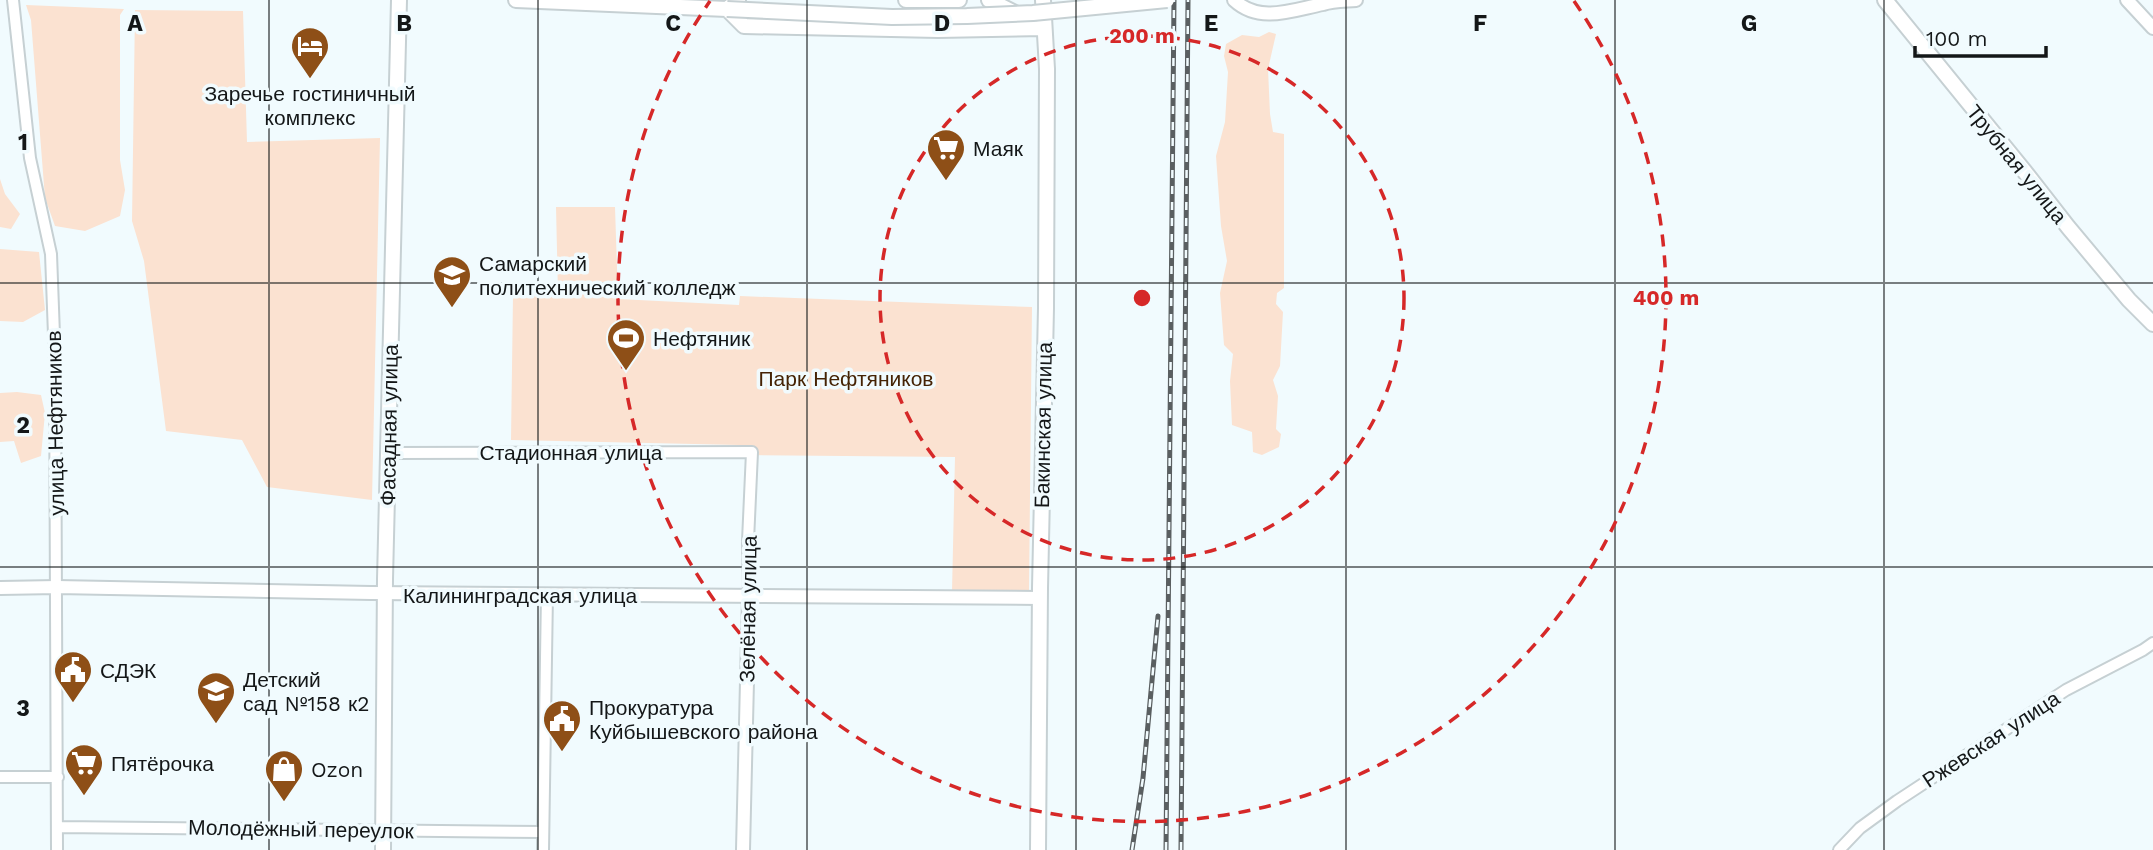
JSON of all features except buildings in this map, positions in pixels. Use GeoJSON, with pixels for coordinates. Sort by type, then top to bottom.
{"type":"FeatureCollection","features":[{"type":"Feature","properties":{"kind":"main road","name":"Фасадная улица"},"geometry":{"type":"LineString","coordinates":[[383,850],[385,593],[398,0]]}},
{"type":"Feature","properties":{"kind":"main road"},"geometry":{"type":"LineString","coordinates":[[516,0],[732,4],[892,17],[1033,13],[1167,0]]}},
{"type":"Feature","properties":{"kind":"main road"},"geometry":{"type":"LineString","coordinates":[[906,0],[959,0]]}},
{"type":"Feature","properties":{"kind":"main road"},"geometry":{"type":"LineString","coordinates":[[989,0],[1044,28]]}},
{"type":"Feature","properties":{"kind":"main road","name":"Бакинская улица"},"geometry":{"type":"LineString","coordinates":[[1038,850],[1048,69],[1043,0]]}},
{"type":"Feature","properties":{"kind":"main road","name":"Трубная улица"},"geometry":{"type":"LineString","coordinates":[[1885,0],[2068,228],[2153,324]]}},
{"type":"Feature","properties":{"kind":"main road"},"geometry":{"type":"LineString","coordinates":[[732,4],[744,26],[938,30],[1044,28]]}},
{"type":"Feature","properties":{"kind":"street","name":"улица Нефтяников"},"geometry":{"type":"LineString","coordinates":[[13,0],[30,158],[51,254],[55,362],[57,850]]}},
{"type":"Feature","properties":{"kind":"street"},"geometry":{"type":"LineString","coordinates":[[1234,0],[1244,8],[1261,15],[1356,0]]}},
{"type":"Feature","properties":{"kind":"street"},"geometry":{"type":"LineString","coordinates":[[2127,0],[2153,28]]}},
{"type":"Feature","properties":{"kind":"street","name":"Стадионная улица"},"geometry":{"type":"LineString","coordinates":[[389,453],[752,452]]}},
{"type":"Feature","properties":{"kind":"street","name":"Зелёная улица"},"geometry":{"type":"LineString","coordinates":[[743,850],[752,452]]}},
{"type":"Feature","properties":{"kind":"street","name":"Калининградская улица"},"geometry":{"type":"LineString","coordinates":[[0,588],[1040,598]]}},
{"type":"Feature","properties":{"kind":"street"},"geometry":{"type":"LineString","coordinates":[[543,850],[547,594]]}},
{"type":"Feature","properties":{"kind":"street","name":"Ржевская улица"},"geometry":{"type":"LineString","coordinates":[[1839,850],[1860,828],[1897,801],[2066,690],[2153,643]]}},
{"type":"Feature","properties":{"kind":"street"},"geometry":{"type":"LineString","coordinates":[[0,777],[58,777]]}},
{"type":"Feature","properties":{"kind":"street","name":"Молодёжный переулок"},"geometry":{"type":"LineString","coordinates":[[58,827],[543,832]]}},
{"type":"Feature","properties":{"kind":"green space"},"geometry":{"type":"Polygon","coordinates":[[[26,5],[124,9],[120,15],[120,160],[125,190],[120,216],[85,231],[55,226],[45,198],[31,20],[26,5]]]}},
{"type":"Feature","properties":{"kind":"green space"},"geometry":{"type":"Polygon","coordinates":[[[135,10],[243,11],[247,142],[380,138],[372,500],[267,487],[242,440],[166,431],[144,261],[132,221],[135,10]]]}},
{"type":"Feature","properties":{"kind":"green space"},"geometry":{"type":"Polygon","coordinates":[[[1269,32],[1276,34],[1268,69],[1270,114],[1273,132],[1284,134],[1284,288],[1277,293],[1276,304],[1283,312],[1280,366],[1273,380],[1278,396],[1276,429],[1281,434],[1279,447],[1262,455],[1253,452],[1252,432],[1232,425],[1230,381],[1233,354],[1224,345],[1220,293],[1227,261],[1221,226],[1216,156],[1225,122],[1228,72],[1224,56],[1226,44],[1242,35],[1259,37],[1269,32]]]}},
{"type":"Feature","properties":{"kind":"green space"},"geometry":{"type":"Polygon","coordinates":[[[0,179],[5,194],[20,214],[11,229],[0,227],[0,179]]]}},
{"type":"Feature","properties":{"kind":"green space","name":"Парк Нефтяников"},"geometry":{"type":"Polygon","coordinates":[[[556,207],[615,207],[618,299],[739,305],[740,296],[1032,307],[1029,591],[952,592],[955,457],[741,455],[740,445],[511,440],[513,295],[558,294],[556,207]]]}},
{"type":"Feature","properties":{"kind":"green space"},"geometry":{"type":"Polygon","coordinates":[[[0,249],[39,252],[45,310],[23,322],[0,321],[0,249]]]}},
{"type":"Feature","properties":{"kind":"green space"},"geometry":{"type":"Polygon","coordinates":[[[0,393],[41,395],[45,413],[41,456],[21,463],[14,441],[0,442],[0,393]]]}},
{"type":"Feature","properties":{"kind":"railway"},"geometry":{"type":"LineString","coordinates":[[1166,850],[1174,0]]}},
{"type":"Feature","properties":{"kind":"railway"},"geometry":{"type":"LineString","coordinates":[[1181,850],[1188,0]]}},
{"type":"Feature","properties":{"kind":"railway"},"geometry":{"type":"LineString","coordinates":[[1132,850],[1143,778],[1158,616]]}},
{"type":"Feature","properties":{"kind":"place","name":"Заречье гостиничный комплекс"},"geometry":{"type":"Point","coordinates":[310,80]}},
{"type":"Feature","properties":{"kind":"place","name":"Маяк"},"geometry":{"type":"Point","coordinates":[946,182]}},
{"type":"Feature","properties":{"kind":"place","name":"Самарский политехнический колледж"},"geometry":{"type":"Point","coordinates":[452,309]}},
{"type":"Feature","properties":{"kind":"place","name":"Нефтяник"},"geometry":{"type":"Point","coordinates":[626,372]}},
{"type":"Feature","properties":{"kind":"place","name":"СДЭК"},"geometry":{"type":"Point","coordinates":[73,704]}},
{"type":"Feature","properties":{"kind":"place","name":"Детский сад №158 к2"},"geometry":{"type":"Point","coordinates":[216,725]}},
{"type":"Feature","properties":{"kind":"place","name":"Прокуратура Куйбышевского района"},"geometry":{"type":"Point","coordinates":[562,753]}},
{"type":"Feature","properties":{"kind":"place","name":"Пятёрочка"},"geometry":{"type":"Point","coordinates":[84,797]}},
{"type":"Feature","properties":{"kind":"place","name":"Ozon"},"geometry":{"type":"Point","coordinates":[284,803]}}]}
